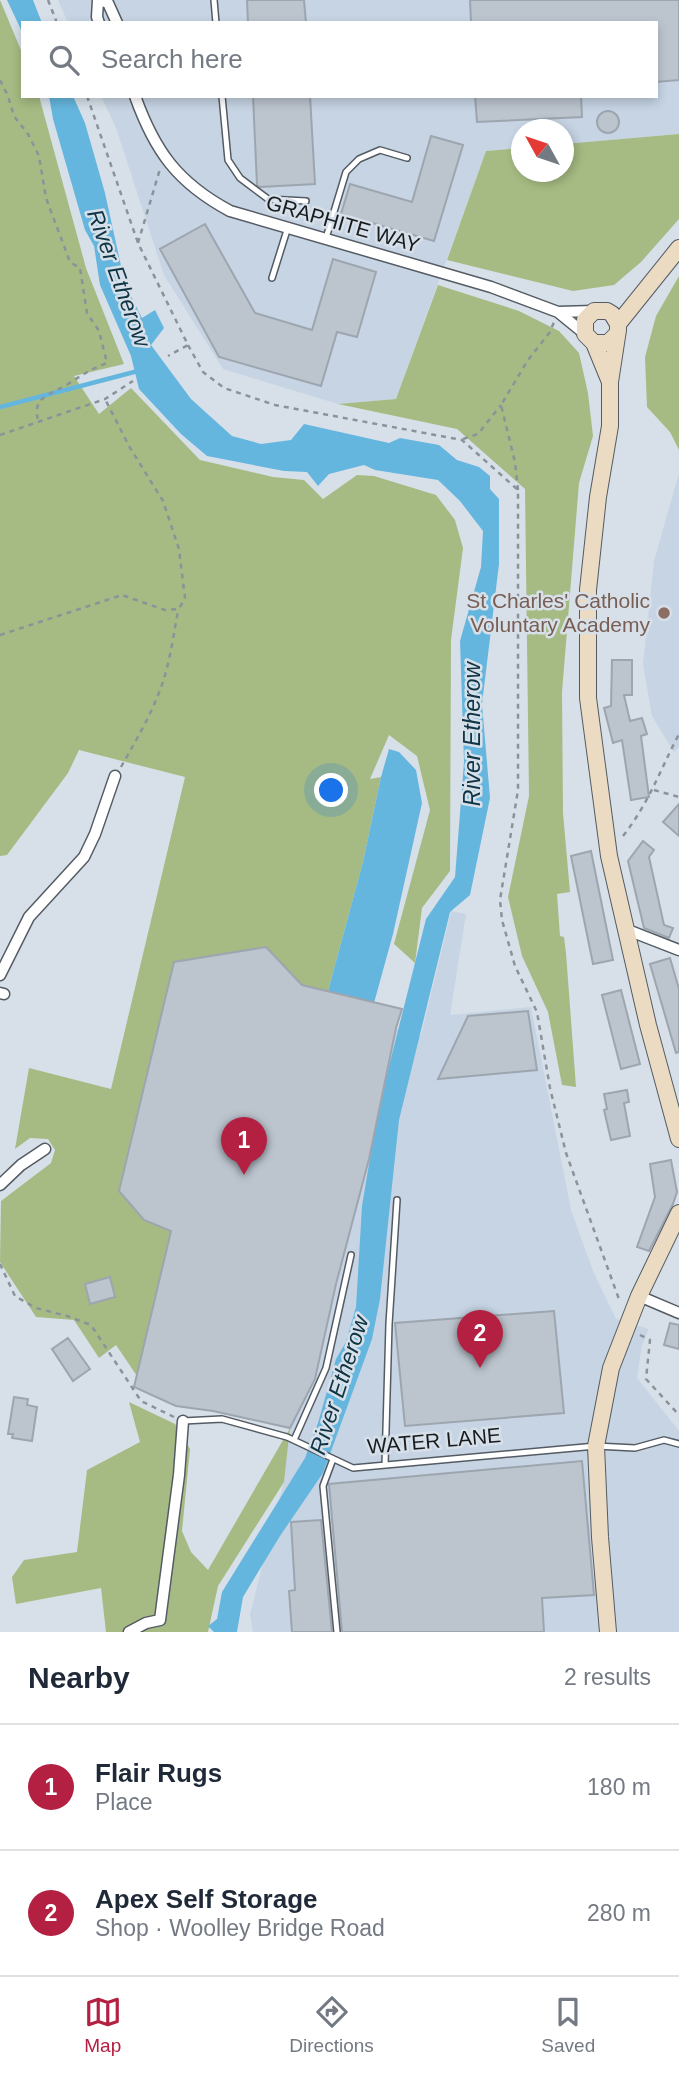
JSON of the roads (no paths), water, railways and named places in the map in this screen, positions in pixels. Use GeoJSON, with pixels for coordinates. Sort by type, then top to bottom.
{"type":"FeatureCollection","features":[{"type":"Feature","properties":{"kind":"street"},"geometry":{"type":"LineString","coordinates":[[98,21],[99,0],[108,3],[116,21]]}},
{"type":"Feature","properties":{"kind":"street","name":"GRAPHITE WAY"},"geometry":{"type":"LineString","coordinates":[[136,98],[163,158],[182,179],[206,198],[230,211],[491,287],[558,312],[589,338]]}},
{"type":"Feature","properties":{"kind":"street"},"geometry":{"type":"LineString","coordinates":[[610,382],[589,338],[585,320],[609,320],[652,279],[679,248]]}},
{"type":"Feature","properties":{"kind":"street"},"geometry":{"type":"LineString","coordinates":[[558,312],[609,320]]}},
{"type":"Feature","properties":{"kind":"street"},"geometry":{"type":"LineString","coordinates":[[589,338],[608,343],[609,320]]}},
{"type":"Feature","properties":{"kind":"street"},"geometry":{"type":"LineString","coordinates":[[609,320],[610,426],[598,497],[588,590],[588,698],[609,856],[679,1139]]}},
{"type":"Feature","properties":{"kind":"street"},"geometry":{"type":"LineString","coordinates":[[0,975],[29,918],[84,857],[115,776]]}},
{"type":"Feature","properties":{"kind":"street"},"geometry":{"type":"LineString","coordinates":[[625,929],[679,950]]}},
{"type":"Feature","properties":{"kind":"street"},"geometry":{"type":"LineString","coordinates":[[0,1185],[21,1165],[45,1149]]}},
{"type":"Feature","properties":{"kind":"street"},"geometry":{"type":"LineString","coordinates":[[608,1632],[596,1446],[611,1368],[639,1296],[679,1213]]}},
{"type":"Feature","properties":{"kind":"street"},"geometry":{"type":"LineString","coordinates":[[639,1296],[679,1313]]}},
{"type":"Feature","properties":{"kind":"street"},"geometry":{"type":"LineString","coordinates":[[129,1632],[146,1623],[160,1620],[179,1475],[183,1421]]}},
{"type":"Feature","properties":{"kind":"lane"},"geometry":{"type":"LineString","coordinates":[[214,0],[216,21]]}},
{"type":"Feature","properties":{"kind":"lane"},"geometry":{"type":"LineString","coordinates":[[222,98],[228,160],[240,178],[268,199],[306,201]]}},
{"type":"Feature","properties":{"kind":"lane"},"geometry":{"type":"LineString","coordinates":[[326,238],[346,172],[359,159],[380,150],[407,158]]}},
{"type":"Feature","properties":{"kind":"lane"},"geometry":{"type":"LineString","coordinates":[[272,278],[288,227]]}},
{"type":"Feature","properties":{"kind":"lane"},"geometry":{"type":"LineString","coordinates":[[385,1465],[389,1324],[397,1200]]}},
{"type":"Feature","properties":{"kind":"lane"},"geometry":{"type":"LineString","coordinates":[[294,1441],[326,1368],[351,1255]]}},
{"type":"Feature","properties":{"kind":"lane","name":"WATER LANE"},"geometry":{"type":"LineString","coordinates":[[183,1421],[222,1419],[294,1441],[353,1468],[596,1446],[635,1448],[664,1440],[679,1444]]}},
{"type":"Feature","properties":{"kind":"lane"},"geometry":{"type":"LineString","coordinates":[[333,1459],[323,1486],[337,1632]]}},
{"type":"Feature","properties":{"kind":"water"},"geometry":{"type":"Polygon","coordinates":[[[7,0],[33,0],[41,21],[21,21],[21,30],[7,0]]]}},
{"type":"Feature","properties":{"kind":"water","name":"River Etherow"},"geometry":{"type":"Polygon","coordinates":[[[49,98],[74,98],[85,123],[105,193],[125,284],[142,318],[155,310],[164,328],[151,345],[191,399],[232,436],[261,444],[291,440],[304,424],[389,443],[400,438],[439,445],[457,460],[479,467],[490,476],[490,489],[499,499],[499,564],[482,704],[490,798],[470,895],[450,912],[399,1120],[380,1299],[372,1339],[323,1473],[243,1597],[237,1632],[214,1632],[208,1626],[217,1619],[222,1592],[305,1458],[336,1359],[346,1342],[356,1307],[362,1206],[378,1110],[426,919],[455,877],[464,762],[460,641],[481,567],[483,531],[460,501],[438,480],[375,470],[364,465],[329,474],[318,486],[307,472],[284,471],[207,456],[181,434],[139,389],[131,356],[100,285],[94,246],[85,230],[49,98]]]}},
{"type":"Feature","properties":{"kind":"water"},"geometry":{"type":"Polygon","coordinates":[[[389,749],[399,752],[416,770],[422,803],[393,934],[374,1003],[328,991],[363,862],[389,749]]]}},
{"type":"Feature","properties":{"kind":"waterway"},"geometry":{"type":"LineString","coordinates":[[0,407],[138,371]]}},
{"type":"Feature","properties":{"kind":"place","name":"St Charles' Catholic Voluntary Academy"},"geometry":{"type":"Point","coordinates":[664,613]}},
{"type":"Feature","properties":{"kind":"place","name":"Flair Rugs"},"geometry":{"type":"Point","coordinates":[244,1175]}},
{"type":"Feature","properties":{"kind":"place","name":"Apex Self Storage"},"geometry":{"type":"Point","coordinates":[480,1368]}}]}
